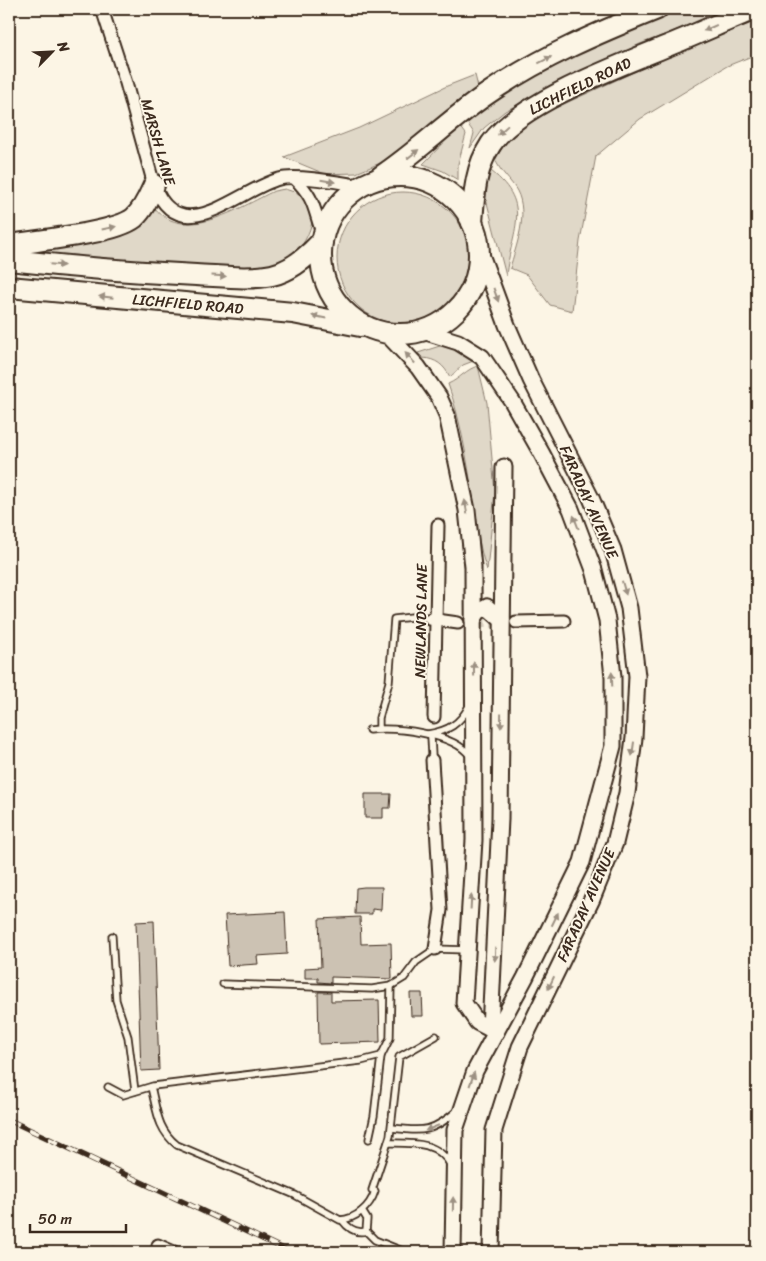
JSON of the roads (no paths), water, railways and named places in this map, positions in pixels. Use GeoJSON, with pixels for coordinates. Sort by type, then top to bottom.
{"type":"FeatureCollection","features":[{"type":"Feature","properties":{"kind":"highway"},"geometry":{"type":"LineString","coordinates":[[367,184],[403,176],[434,184],[450,194],[463,208],[472,223],[479,249],[476,276],[469,293],[460,307],[436,325],[423,331],[387,334],[367,327],[342,308],[333,296],[322,269],[323,238],[333,214],[346,197],[417,152],[457,116],[524,71],[576,44],[657,9]]}},
{"type":"Feature","properties":{"kind":"highway","name":"LICHFIELD ROAD"},"geometry":{"type":"LineString","coordinates":[[472,223],[474,195],[481,162],[492,142],[515,119],[578,85],[755,9]]}},
{"type":"Feature","properties":{"kind":"highway"},"geometry":{"type":"LineString","coordinates":[[9,245],[118,226],[135,217],[154,184]]}},
{"type":"Feature","properties":{"kind":"highway","name":"LICHFIELD ROAD"},"geometry":{"type":"LineString","coordinates":[[9,260],[138,272],[238,276],[271,275],[283,272],[298,263],[323,238]]}},
{"type":"Feature","properties":{"kind":"highway","name":"LICHFIELD ROAD"},"geometry":{"type":"LineString","coordinates":[[9,287],[293,313],[367,327]]}},
{"type":"Feature","properties":{"kind":"street","name":"MARSH LANE"},"geometry":{"type":"LineString","coordinates":[[102,9],[126,83],[154,184],[159,199],[169,210],[183,215],[202,214],[235,201],[271,181],[281,178],[367,184]]}},
{"type":"Feature","properties":{"kind":"street"},"geometry":{"type":"LineString","coordinates":[[294,178],[308,191],[313,200],[323,238]]}},
{"type":"Feature","properties":{"kind":"street","name":"FARADAY AVENUE"},"geometry":{"type":"LineString","coordinates":[[479,249],[507,325],[531,380],[591,498],[613,550],[629,608],[637,676],[634,738],[627,793],[615,843],[592,900],[520,1047],[494,1130],[491,1252]]}},
{"type":"Feature","properties":{"kind":"street","name":"FARADAY AVENUE"},"geometry":{"type":"LineString","coordinates":[[423,331],[458,342],[482,357],[507,393],[571,509],[594,570],[607,620],[613,678],[613,746],[582,862],[493,1031],[475,1071],[455,1130],[453,1252]]}},
{"type":"Feature","properties":{"kind":"street"},"geometry":{"type":"LineString","coordinates":[[387,334],[418,367],[439,397],[447,415],[467,510],[473,567],[474,840],[469,950],[464,1003],[477,1022],[493,1031]]}},
{"type":"Feature","properties":{"kind":"street","name":"FARADAY AVENUE"},"geometry":{"type":"LineString","coordinates":[[493,1031],[509,621],[504,467]]}},
{"type":"Feature","properties":{"kind":"street","name":"NEWLANDS LANE"},"geometry":{"type":"LineString","coordinates":[[434,717],[432,619],[438,525]]}},
{"type":"Feature","properties":{"kind":"street"},"geometry":{"type":"LineString","coordinates":[[473,620],[478,612],[487,607],[509,621],[564,621]]}},
{"type":"Feature","properties":{"kind":"street"},"geometry":{"type":"LineString","coordinates":[[432,619],[458,623]]}},
{"type":"Feature","properties":{"kind":"street"},"geometry":{"type":"LineString","coordinates":[[432,758],[442,910],[435,949]]}},
{"type":"Feature","properties":{"kind":"street"},"geometry":{"type":"LineString","coordinates":[[158,1244],[174,1252]]}},
{"type":"Feature","properties":{"kind":"lane"},"geometry":{"type":"LineString","coordinates":[[379,728],[379,718],[388,682],[394,619],[420,616],[432,619]]}},
{"type":"Feature","properties":{"kind":"lane"},"geometry":{"type":"LineString","coordinates":[[424,735],[442,732],[455,725],[464,715],[474,696]]}},
{"type":"Feature","properties":{"kind":"lane"},"geometry":{"type":"LineString","coordinates":[[369,730],[400,728],[456,743],[466,750],[474,762]]}},
{"type":"Feature","properties":{"kind":"lane"},"geometry":{"type":"LineString","coordinates":[[431,737],[432,758]]}},
{"type":"Feature","properties":{"kind":"lane"},"geometry":{"type":"LineString","coordinates":[[112,936],[115,995],[128,1037],[135,1092]]}},
{"type":"Feature","properties":{"kind":"lane"},"geometry":{"type":"LineString","coordinates":[[223,984],[372,989],[391,986],[404,978],[416,962],[435,949],[469,950]]}},
{"type":"Feature","properties":{"kind":"lane"},"geometry":{"type":"LineString","coordinates":[[369,1139],[374,1116],[381,1056],[390,1038],[391,986]]}},
{"type":"Feature","properties":{"kind":"lane"},"geometry":{"type":"LineString","coordinates":[[342,1220],[362,1210],[372,1200],[374,1191],[372,1190],[392,1128],[399,1057],[436,1036]]}},
{"type":"Feature","properties":{"kind":"lane"},"geometry":{"type":"LineString","coordinates":[[108,1087],[123,1095],[151,1087],[361,1061],[381,1056]]}},
{"type":"Feature","properties":{"kind":"lane"},"geometry":{"type":"LineString","coordinates":[[151,1087],[158,1121],[168,1138],[178,1145],[295,1195],[342,1220],[350,1229],[360,1233],[366,1231]]}},
{"type":"Feature","properties":{"kind":"lane"},"geometry":{"type":"LineString","coordinates":[[392,1128],[423,1131],[435,1128],[464,1102]]}},
{"type":"Feature","properties":{"kind":"lane"},"geometry":{"type":"LineString","coordinates":[[388,1143],[430,1146],[442,1154],[454,1175]]}},
{"type":"Feature","properties":{"kind":"lane"},"geometry":{"type":"LineString","coordinates":[[362,1210],[367,1220],[366,1231]]}},
{"type":"Feature","properties":{"kind":"lane"},"geometry":{"type":"LineString","coordinates":[[366,1231],[375,1240],[405,1252]]}},
{"type":"Feature","properties":{"kind":"tunnel"},"geometry":{"type":"LineString","coordinates":[[458,623],[507,622]]}},
{"type":"Feature","properties":{"kind":"railway"},"geometry":{"type":"LineString","coordinates":[[9,1120],[290,1252]]}}]}
